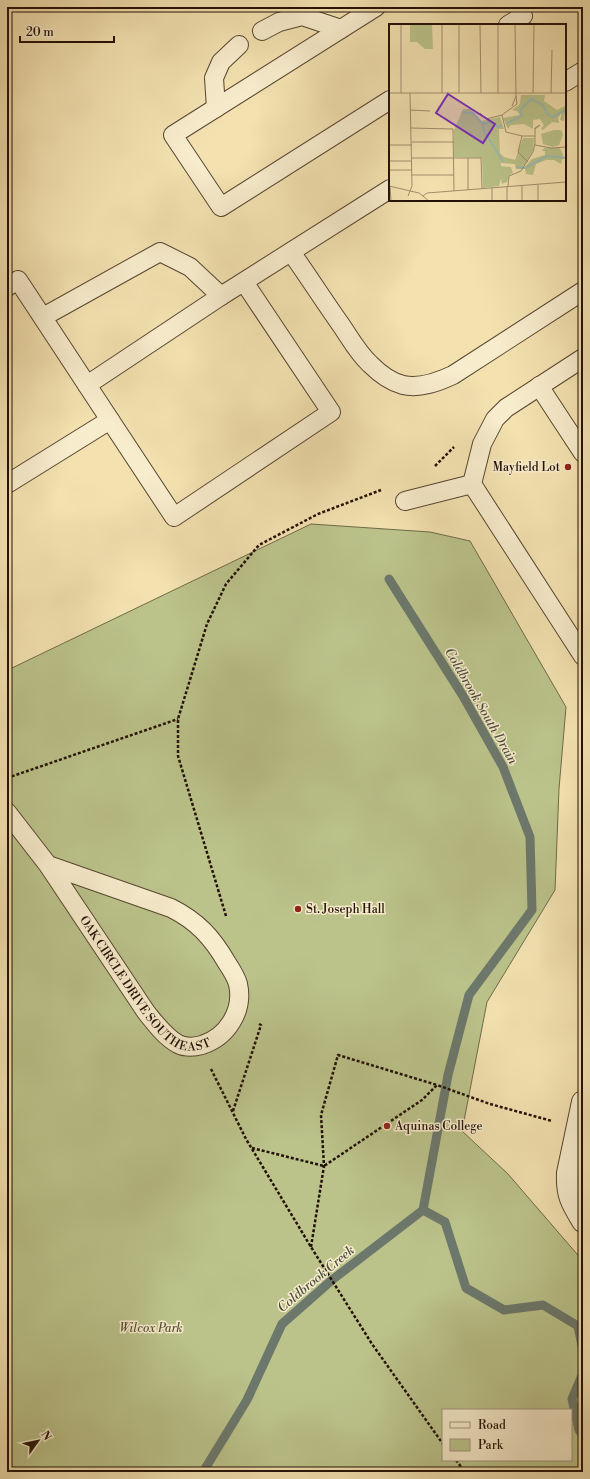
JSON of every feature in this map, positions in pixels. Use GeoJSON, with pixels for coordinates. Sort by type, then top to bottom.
{"type":"FeatureCollection","features":[{"type":"Feature","properties":{"kind":"street"},"geometry":{"type":"LineString","coordinates":[[583,1102],[567,1184],[569,1195],[583,1221]]}},
{"type":"Feature","properties":{"kind":"lane"},"geometry":{"type":"LineString","coordinates":[[376,7],[173,136],[221,207],[389,101]]}},
{"type":"Feature","properties":{"kind":"lane"},"geometry":{"type":"LineString","coordinates":[[262,31],[279,22],[302,16],[341,29]]}},
{"type":"Feature","properties":{"kind":"lane"},"geometry":{"type":"LineString","coordinates":[[216,108],[214,78],[221,62],[239,45]]}},
{"type":"Feature","properties":{"kind":"lane"},"geometry":{"type":"LineString","coordinates":[[566,81],[583,71]]}},
{"type":"Feature","properties":{"kind":"lane"},"geometry":{"type":"LineString","coordinates":[[87,385],[221,296],[389,190]]}},
{"type":"Feature","properties":{"kind":"lane"},"geometry":{"type":"LineString","coordinates":[[42,318],[160,252],[190,267],[221,296]]}},
{"type":"Feature","properties":{"kind":"lane"},"geometry":{"type":"LineString","coordinates":[[291,252],[369,364],[393,381],[404,385],[416,386],[429,384],[448,378],[583,291]]}},
{"type":"Feature","properties":{"kind":"lane"},"geometry":{"type":"LineString","coordinates":[[7,287],[18,280],[174,517],[331,412],[244,282]]}},
{"type":"Feature","properties":{"kind":"lane"},"geometry":{"type":"LineString","coordinates":[[583,358],[506,408],[495,419],[482,444],[472,484],[583,656]]}},
{"type":"Feature","properties":{"kind":"lane"},"geometry":{"type":"LineString","coordinates":[[539,386],[583,453]]}},
{"type":"Feature","properties":{"kind":"lane"},"geometry":{"type":"LineString","coordinates":[[7,484],[110,420]]}},
{"type":"Feature","properties":{"kind":"lane"},"geometry":{"type":"LineString","coordinates":[[405,501],[472,484]]}},
{"type":"Feature","properties":{"kind":"lane","name":"OAK CIRCLE DRIVE SOUTHEAST"},"geometry":{"type":"LineString","coordinates":[[7,812],[48,865],[146,1012],[160,1029],[177,1044],[184,1047],[199,1046],[216,1039],[230,1024],[236,1014]]}},
{"type":"Feature","properties":{"kind":"lane"},"geometry":{"type":"LineString","coordinates":[[48,865],[171,908],[193,920],[216,946],[234,975],[238,985],[236,1014]]}},
{"type":"Feature","properties":{"kind":"path"},"geometry":{"type":"LineString","coordinates":[[432,467],[447,455],[456,442]]}},
{"type":"Feature","properties":{"kind":"path"},"geometry":{"type":"LineString","coordinates":[[227,920],[178,756],[178,719],[207,624],[226,584],[259,544],[318,514],[384,489]]}},
{"type":"Feature","properties":{"kind":"path"},"geometry":{"type":"LineString","coordinates":[[7,778],[178,719]]}},
{"type":"Feature","properties":{"kind":"path"},"geometry":{"type":"LineString","coordinates":[[233,1112],[261,1025],[236,1014]]}},
{"type":"Feature","properties":{"kind":"path"},"geometry":{"type":"LineString","coordinates":[[199,1046],[252,1148],[311,1247],[372,1344],[442,1443]]}},
{"type":"Feature","properties":{"kind":"path"},"geometry":{"type":"LineString","coordinates":[[311,1247],[324,1166],[321,1115],[338,1055],[436,1085],[490,1104],[577,1127]]}},
{"type":"Feature","properties":{"kind":"path"},"geometry":{"type":"LineString","coordinates":[[252,1148],[324,1166],[422,1100],[436,1085]]}},
{"type":"Feature","properties":{"kind":"path"},"geometry":{"type":"LineString","coordinates":[[457,1461],[465,1472]]}},
{"type":"Feature","properties":{"kind":"green space","name":"Aquinas College"},"geometry":{"type":"Polygon","coordinates":[[[311,524],[430,532],[470,541],[566,707],[559,789],[555,890],[487,1002],[462,1131],[508,1174],[583,1261],[583,1472],[7,1472],[7,665],[12,668],[311,524]]]}},
{"type":"Feature","properties":{"kind":"waterway","name":"Coldbrook South Drain"},"geometry":{"type":"LineString","coordinates":[[389,579],[463,696],[503,767],[530,837],[532,910],[469,995],[448,1075],[423,1210],[445,1222],[466,1288],[504,1310],[543,1305],[578,1326],[583,1350]]}},
{"type":"Feature","properties":{"kind":"waterway","name":"Coldbrook Creek"},"geometry":{"type":"LineString","coordinates":[[203,1472],[247,1400],[282,1324],[332,1280],[423,1210]]}},
{"type":"Feature","properties":{"kind":"waterway","name":"Coldbrook South Drain"},"geometry":{"type":"LineString","coordinates":[[583,1373],[572,1399],[579,1430],[583,1436]]}},
{"type":"Feature","properties":{"kind":"place","name":"Mayfield Lot"},"geometry":{"type":"Point","coordinates":[568,467]}},
{"type":"Feature","properties":{"kind":"place","name":"St. Joseph Hall"},"geometry":{"type":"Point","coordinates":[298,909]}},
{"type":"Feature","properties":{"kind":"place","name":"Aquinas College"},"geometry":{"type":"Point","coordinates":[387,1126]}},
{"type":"Feature","properties":{"kind":"park label","name":"Wilcox Park"},"geometry":{"type":"Point","coordinates":[151,1328]}}]}
